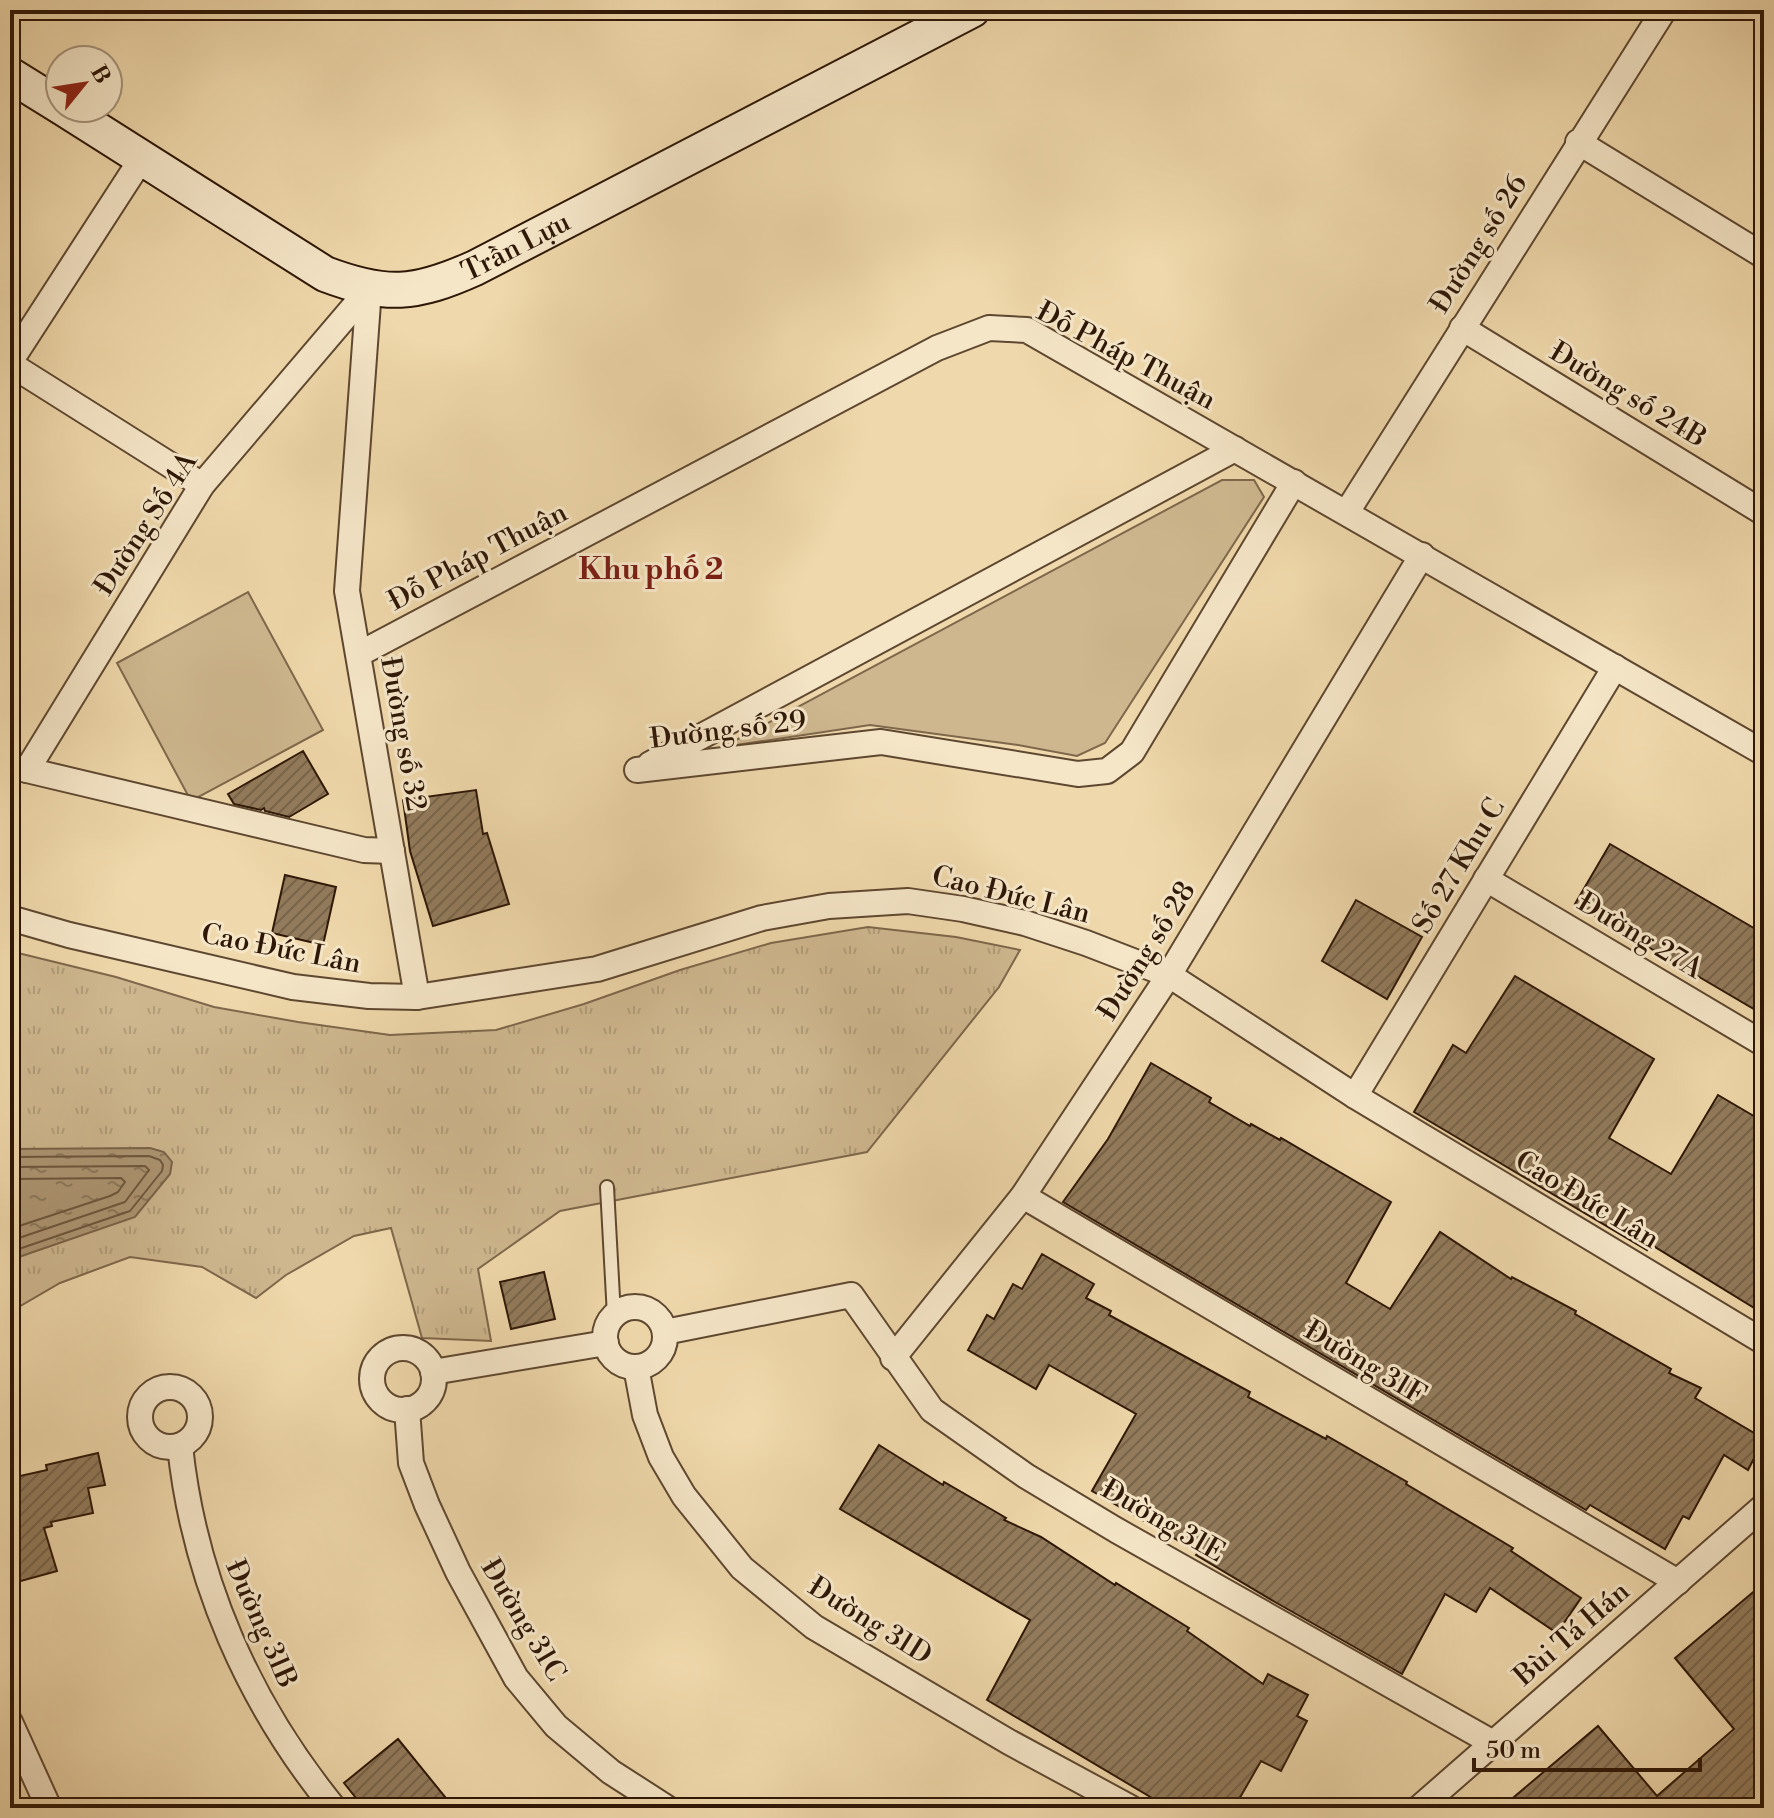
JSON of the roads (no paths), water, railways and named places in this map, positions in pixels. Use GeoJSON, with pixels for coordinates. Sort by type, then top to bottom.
{"type":"FeatureCollection","features":[{"type":"Feature","properties":{"kind":"street","name":"Đường số 26"},"geometry":{"type":"LineString","coordinates":[[1347,512],[1664,10]]}},
{"type":"Feature","properties":{"kind":"street","name":"Trần Lựu"},"geometry":{"type":"LineString","coordinates":[[88,124],[325,274],[369,289],[391,291],[429,285],[475,268],[952,15]]}},
{"type":"Feature","properties":{"kind":"street","name":"Trần Lựu"},"geometry":{"type":"LineString","coordinates":[[10,75],[44,96]]}},
{"type":"Feature","properties":{"kind":"street"},"geometry":{"type":"LineString","coordinates":[[1578,142],[1764,256]]}},
{"type":"Feature","properties":{"kind":"street"},"geometry":{"type":"LineString","coordinates":[[142,158],[10,363],[202,485]]}},
{"type":"Feature","properties":{"kind":"street","name":"Đường Số 4A"},"geometry":{"type":"LineString","coordinates":[[19,768],[202,485],[369,289]]}},
{"type":"Feature","properties":{"kind":"street","name":"Đường số 32"},"geometry":{"type":"LineString","coordinates":[[369,289],[347,591],[417,997]]}},
{"type":"Feature","properties":{"kind":"street","name":"Đỗ Pháp Thuận"},"geometry":{"type":"LineString","coordinates":[[359,654],[937,348],[989,328],[1027,330],[1764,753]]}},
{"type":"Feature","properties":{"kind":"street","name":"Đường số 24B"},"geometry":{"type":"LineString","coordinates":[[1462,328],[1764,513]]}},
{"type":"Feature","properties":{"kind":"street","name":"Đường số 29"},"geometry":{"type":"LineString","coordinates":[[1235,449],[637,770],[881,742],[1078,774],[1107,771],[1132,752],[1294,482]]}},
{"type":"Feature","properties":{"kind":"street","name":"Đường số 28"},"geometry":{"type":"LineString","coordinates":[[893,1358],[1023,1196],[1169,975],[1422,555]]}},
{"type":"Feature","properties":{"kind":"street","name":"Số 27 Khu C"},"geometry":{"type":"LineString","coordinates":[[1355,1096],[1615,667]]}},
{"type":"Feature","properties":{"kind":"street"},"geometry":{"type":"LineString","coordinates":[[19,768],[364,850],[392,851]]}},
{"type":"Feature","properties":{"kind":"street","name":"Đường 27A"},"geometry":{"type":"LineString","coordinates":[[1486,879],[1764,1044]]}},
{"type":"Feature","properties":{"kind":"street","name":"Cao Đức Lân"},"geometry":{"type":"LineString","coordinates":[[10,918],[69,935],[293,987],[369,996],[417,997],[597,969],[762,918],[829,906],[908,901],[1025,923],[1169,975],[1355,1096],[1764,1342]]}},
{"type":"Feature","properties":{"kind":"street","name":"Đường 31F"},"geometry":{"type":"LineString","coordinates":[[1023,1196],[1678,1582]]}},
{"type":"Feature","properties":{"kind":"street","name":"Đường 31E"},"geometry":{"type":"LineString","coordinates":[[665,1332],[851,1295],[932,1410],[1026,1476],[1493,1743]]}},
{"type":"Feature","properties":{"kind":"street"},"geometry":{"type":"LineString","coordinates":[[630,1308],[648,1310],[656,1315],[665,1332],[661,1352],[646,1365],[636,1367],[616,1360],[606,1343],[608,1324],[614,1316],[630,1308]]}},
{"type":"Feature","properties":{"kind":"street"},"geometry":{"type":"LineString","coordinates":[[433,1372],[606,1343]]}},
{"type":"Feature","properties":{"kind":"street"},"geometry":{"type":"LineString","coordinates":[[403,1347],[422,1355],[433,1372],[433,1382],[425,1400],[407,1409],[388,1406],[374,1391],[372,1381],[377,1361],[393,1349],[403,1347]]}},
{"type":"Feature","properties":{"kind":"street","name":"Đường 31D"},"geometry":{"type":"LineString","coordinates":[[636,1367],[645,1415],[661,1457],[684,1496],[742,1568],[814,1627],[1009,1742],[1131,1808]]}},
{"type":"Feature","properties":{"kind":"street","name":"Đường 31C"},"geometry":{"type":"LineString","coordinates":[[407,1409],[411,1463],[427,1505],[458,1572],[516,1678],[556,1726],[611,1772],[667,1808]]}},
{"type":"Feature","properties":{"kind":"street","name":"Đường 31B"},"geometry":{"type":"LineString","coordinates":[[180,1446],[185,1493],[200,1560],[232,1641],[262,1704],[334,1808]]}},
{"type":"Feature","properties":{"kind":"street","name":"Bùi Tá Hán"},"geometry":{"type":"LineString","coordinates":[[1419,1808],[1764,1506]]}},
{"type":"Feature","properties":{"kind":"street"},"geometry":{"type":"LineString","coordinates":[[10,1722],[19,1771],[49,1808]]}},
{"type":"Feature","properties":{"kind":"lane"},"geometry":{"type":"LineString","coordinates":[[607,1187],[614,1316]]}},
{"type":"Feature","properties":{"kind":"water"},"geometry":{"type":"Polygon","coordinates":[[[150,1148],[164,1152],[172,1162],[170,1174],[135,1217],[10,1260],[10,1149],[150,1148]]]}},
{"type":"Feature","properties":{"kind":"district","name":"Khu phố 2"},"geometry":{"type":"Point","coordinates":[651,570]}}]}
